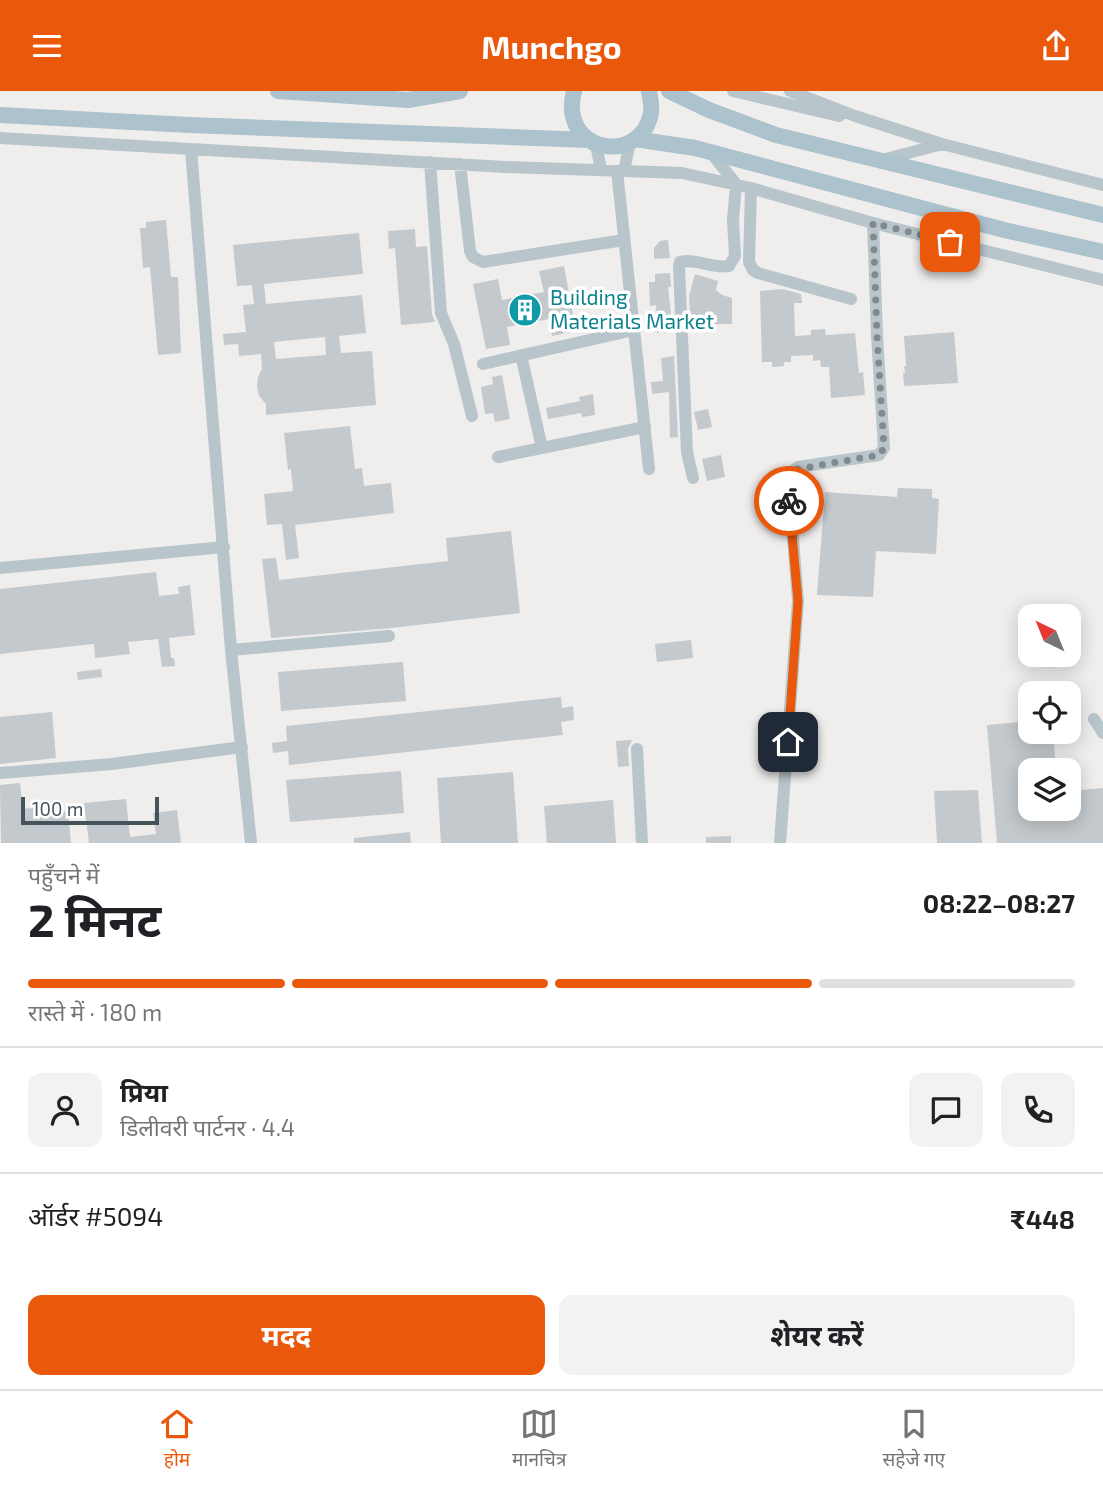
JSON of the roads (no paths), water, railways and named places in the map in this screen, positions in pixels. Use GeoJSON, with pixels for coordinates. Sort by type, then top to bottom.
{"type":"FeatureCollection","features":[{"type":"Feature","properties":{"kind":"main road"},"geometry":{"type":"LineString","coordinates":[[278,91],[408,100],[460,91]]}},
{"type":"Feature","properties":{"kind":"main road"},"geometry":{"type":"LineString","coordinates":[[573,91],[570,106],[575,126],[593,142]]}},
{"type":"Feature","properties":{"kind":"main road"},"geometry":{"type":"LineString","coordinates":[[0,115],[593,142],[614,147],[632,140],[646,127],[652,110],[649,91]]}},
{"type":"Feature","properties":{"kind":"main road"},"geometry":{"type":"LineString","coordinates":[[669,91],[709,110],[776,135],[1103,215]]}},
{"type":"Feature","properties":{"kind":"main road"},"geometry":{"type":"LineString","coordinates":[[632,140],[695,148],[1004,230],[1103,252]]}},
{"type":"Feature","properties":{"kind":"street"},"geometry":{"type":"LineString","coordinates":[[733,91],[836,115],[855,116]]}},
{"type":"Feature","properties":{"kind":"street"},"geometry":{"type":"LineString","coordinates":[[790,91],[855,116],[942,144],[1103,185]]}},
{"type":"Feature","properties":{"kind":"street"},"geometry":{"type":"LineString","coordinates":[[0,138],[460,164],[682,173],[737,184],[873,223],[1103,280]]}},
{"type":"Feature","properties":{"kind":"street"},"geometry":{"type":"LineString","coordinates":[[632,140],[620,171],[624,240],[649,468]]}},
{"type":"Feature","properties":{"kind":"street"},"geometry":{"type":"LineString","coordinates":[[593,142],[601,170]]}},
{"type":"Feature","properties":{"kind":"street"},"geometry":{"type":"LineString","coordinates":[[876,160],[942,144]]}},
{"type":"Feature","properties":{"kind":"street"},"geometry":{"type":"LineString","coordinates":[[191,149],[231,650],[251,843]]}},
{"type":"Feature","properties":{"kind":"street"},"geometry":{"type":"LineString","coordinates":[[693,478],[687,452],[679,267],[680,262],[688,260],[716,267],[729,266],[733,262],[737,184],[712,153]]}},
{"type":"Feature","properties":{"kind":"street"},"geometry":{"type":"LineString","coordinates":[[430,162],[441,313],[454,344],[472,416]]}},
{"type":"Feature","properties":{"kind":"street"},"geometry":{"type":"LineString","coordinates":[[460,164],[470,251],[477,260],[482,262],[624,240]]}},
{"type":"Feature","properties":{"kind":"street"},"geometry":{"type":"LineString","coordinates":[[751,188],[748,261],[753,270],[851,299]]}},
{"type":"Feature","properties":{"kind":"street"},"geometry":{"type":"LineString","coordinates":[[780,843],[798,601],[788,475],[798,467],[879,455],[884,448],[873,223]]}},
{"type":"Feature","properties":{"kind":"street"},"geometry":{"type":"LineString","coordinates":[[483,364],[634,330]]}},
{"type":"Feature","properties":{"kind":"street"},"geometry":{"type":"LineString","coordinates":[[521,355],[542,448]]}},
{"type":"Feature","properties":{"kind":"street"},"geometry":{"type":"LineString","coordinates":[[498,457],[645,427]]}},
{"type":"Feature","properties":{"kind":"street"},"geometry":{"type":"LineString","coordinates":[[0,568],[224,547]]}},
{"type":"Feature","properties":{"kind":"street"},"geometry":{"type":"LineString","coordinates":[[231,650],[389,636]]}},
{"type":"Feature","properties":{"kind":"street"},"geometry":{"type":"LineString","coordinates":[[1094,719],[1103,733]]}},
{"type":"Feature","properties":{"kind":"street"},"geometry":{"type":"LineString","coordinates":[[0,773],[112,764],[242,747]]}},
{"type":"Feature","properties":{"kind":"street"},"geometry":{"type":"LineString","coordinates":[[637,749],[642,843]]}},
{"type":"Feature","properties":{"kind":"place","name":"Building Materials Market"},"geometry":{"type":"Point","coordinates":[525,310]}}]}
